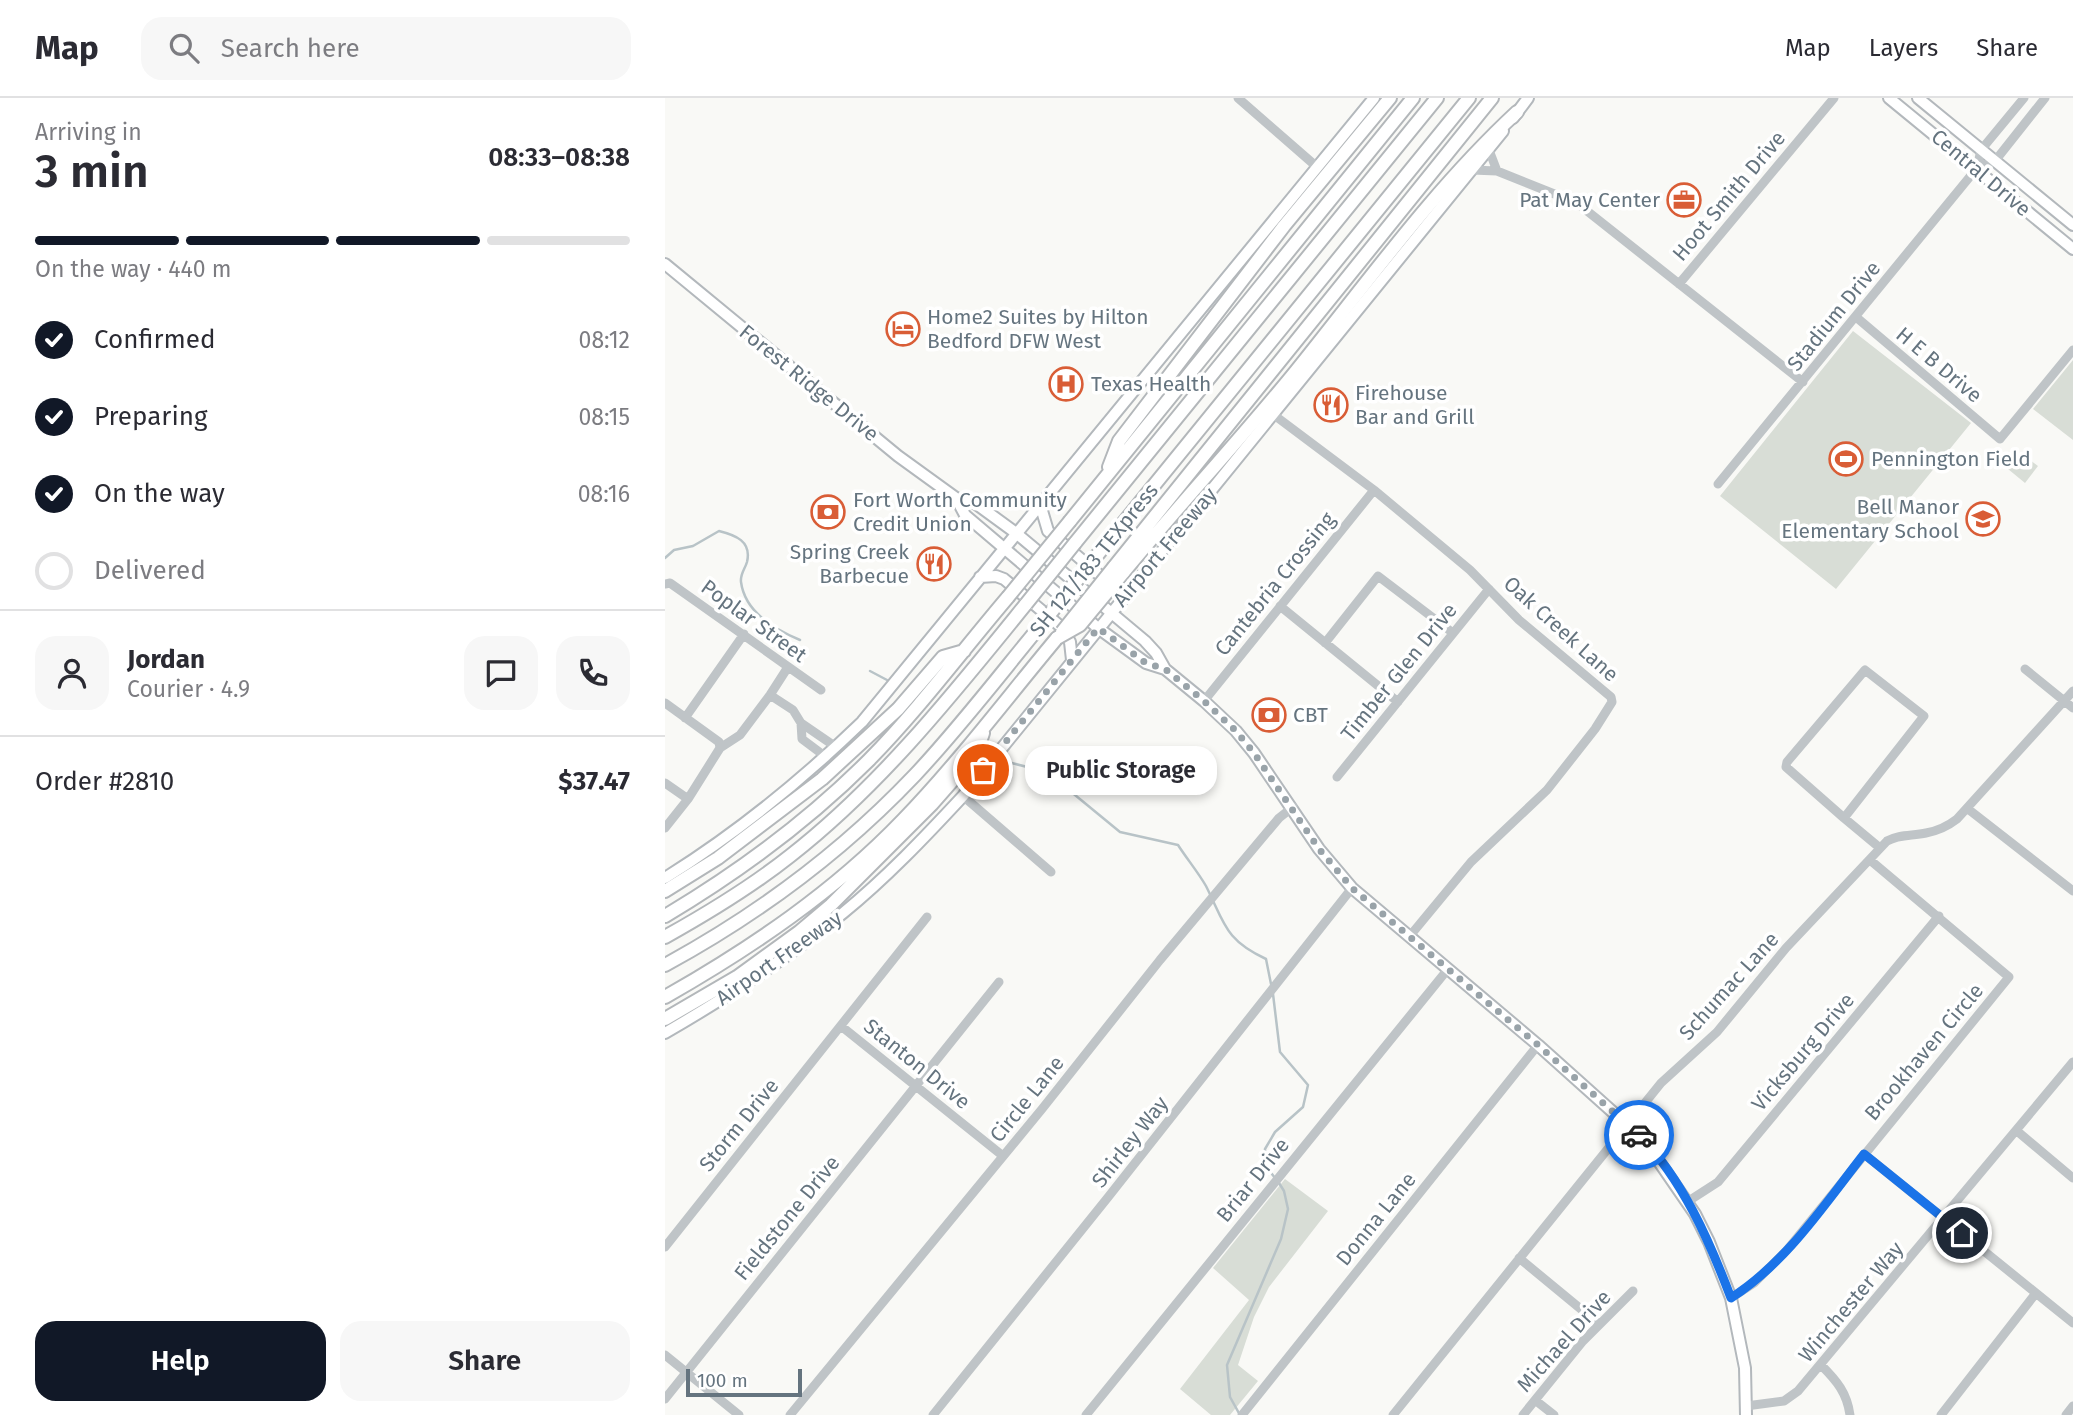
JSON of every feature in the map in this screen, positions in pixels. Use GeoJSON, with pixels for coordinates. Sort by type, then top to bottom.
{"type":"FeatureCollection","features":[{"type":"Feature","properties":{"kind":"highway"},"geometry":{"type":"LineString","coordinates":[[1103,480],[1119,441],[1277,235],[1390,98]]}},
{"type":"Feature","properties":{"kind":"highway"},"geometry":{"type":"LineString","coordinates":[[665,916],[763,852],[826,801],[880,748],[1009,597],[1413,98]]}},
{"type":"Feature","properties":{"kind":"highway","name":"SH 121/183 TEXpress"},"geometry":{"type":"LineString","coordinates":[[665,937],[752,884],[791,856],[865,790],[944,706],[1437,98]]}},
{"type":"Feature","properties":{"kind":"highway","name":"SH 121/183 TEXpress"},"geometry":{"type":"LineString","coordinates":[[665,965],[755,911],[822,861],[854,834],[940,747],[1469,98]]}},
{"type":"Feature","properties":{"kind":"highway","name":"Airport Freeway"},"geometry":{"type":"LineString","coordinates":[[665,997],[756,943],[862,859],[901,822],[1118,570],[1492,98]]}},
{"type":"Feature","properties":{"kind":"highway"},"geometry":{"type":"LineString","coordinates":[[1118,570],[1271,401],[1422,214],[1491,136],[1517,112]]}},
{"type":"Feature","properties":{"kind":"highway"},"geometry":{"type":"LineString","coordinates":[[665,891],[718,858],[822,779],[898,709],[943,657],[964,651]]}},
{"type":"Feature","properties":{"kind":"highway"},"geometry":{"type":"LineString","coordinates":[[665,1019],[737,977],[831,905],[923,814],[976,754],[985,725]]}},
{"type":"Feature","properties":{"kind":"main road"},"geometry":{"type":"LineString","coordinates":[[665,878],[754,818],[826,757],[888,691],[1374,98]]}},
{"type":"Feature","properties":{"kind":"main road","name":"Airport Freeway"},"geometry":{"type":"LineString","coordinates":[[665,1033],[728,996],[799,948],[845,912],[963,796],[1489,150],[1528,98]]}},
{"type":"Feature","properties":{"kind":"main road","name":"Central Drive"},"geometry":{"type":"LineString","coordinates":[[1889,98],[2073,249]]}},
{"type":"Feature","properties":{"kind":"main road","name":"Central Drive"},"geometry":{"type":"LineString","coordinates":[[1918,98],[2073,225]]}},
{"type":"Feature","properties":{"kind":"main road","name":"Forest Ridge Drive"},"geometry":{"type":"LineString","coordinates":[[665,264],[898,456],[956,498],[975,503],[1016,533],[1111,612],[1156,653],[1165,669],[1204,701],[1243,739],[1293,807],[1319,849],[1352,888],[1629,1124],[1662,1163],[1709,1242],[1731,1298],[1742,1343],[1746,1411]]}},
{"type":"Feature","properties":{"kind":"main road","name":"Forest Ridge Drive"},"geometry":{"type":"LineString","coordinates":[[956,498],[965,515],[1098,628],[1146,663],[1165,669]]}},
{"type":"Feature","properties":{"kind":"main road"},"geometry":{"type":"LineString","coordinates":[[1040,505],[1048,531],[1110,584],[1132,587]]}},
{"type":"Feature","properties":{"kind":"main road"},"geometry":{"type":"LineString","coordinates":[[980,578],[996,576],[1004,579],[1060,626],[1070,642],[1072,660]]}},
{"type":"Feature","properties":{"kind":"street","name":"Hoot Smith Drive"},"geometry":{"type":"LineString","coordinates":[[1679,284],[1834,98]]}},
{"type":"Feature","properties":{"kind":"street"},"geometry":{"type":"LineString","coordinates":[[1977,168],[1981,150],[2024,98]]}},
{"type":"Feature","properties":{"kind":"street"},"geometry":{"type":"LineString","coordinates":[[1977,168],[1994,161],[2045,98]]}},
{"type":"Feature","properties":{"kind":"street"},"geometry":{"type":"LineString","coordinates":[[1241,99],[1317,167]]}},
{"type":"Feature","properties":{"kind":"street"},"geometry":{"type":"LineString","coordinates":[[1489,150],[1497,171]]}},
{"type":"Feature","properties":{"kind":"street","name":"Stadium Drive"},"geometry":{"type":"LineString","coordinates":[[1718,484],[1977,168]]}},
{"type":"Feature","properties":{"kind":"street"},"geometry":{"type":"LineString","coordinates":[[1472,170],[1497,171],[1577,203],[1803,382]]}},
{"type":"Feature","properties":{"kind":"street","name":"H E B Drive"},"geometry":{"type":"LineString","coordinates":[[1856,317],[2000,439],[2073,350]]}},
{"type":"Feature","properties":{"kind":"street","name":"Oak Creek Lane"},"geometry":{"type":"LineString","coordinates":[[1274,415],[1374,490],[1471,570],[1525,625],[1607,692],[1612,702],[1595,729],[1547,790],[1471,862],[1409,937]]}},
{"type":"Feature","properties":{"kind":"street","name":"Cantebria Crossing"},"geometry":{"type":"LineString","coordinates":[[1204,701],[1374,490]]}},
{"type":"Feature","properties":{"kind":"street"},"geometry":{"type":"LineString","coordinates":[[1325,643],[1378,576],[1453,634]]}},
{"type":"Feature","properties":{"kind":"street","name":"Poplar Street"},"geometry":{"type":"LineString","coordinates":[[665,584],[670,583],[821,690]]}},
{"type":"Feature","properties":{"kind":"street","name":"Timber Glen Drive"},"geometry":{"type":"LineString","coordinates":[[1336,777],[1489,589]]}},
{"type":"Feature","properties":{"kind":"street"},"geometry":{"type":"LineString","coordinates":[[1280,606],[1398,702]]}},
{"type":"Feature","properties":{"kind":"street"},"geometry":{"type":"LineString","coordinates":[[685,718],[744,634]]}},
{"type":"Feature","properties":{"kind":"street"},"geometry":{"type":"LineString","coordinates":[[665,828],[688,799],[720,748],[740,735],[788,667]]}},
{"type":"Feature","properties":{"kind":"street"},"geometry":{"type":"LineString","coordinates":[[2025,669],[2073,708]]}},
{"type":"Feature","properties":{"kind":"street"},"geometry":{"type":"LineString","coordinates":[[1844,818],[1924,716],[1868,670],[1862,672],[1787,762],[1786,768],[1844,818],[1881,848]]}},
{"type":"Feature","properties":{"kind":"street","name":"Schumac Lane"},"geometry":{"type":"LineString","coordinates":[[1398,1413],[1661,1083],[1717,1032],[1786,948],[1893,838],[1925,833],[1948,825],[1968,809],[2073,691]]}},
{"type":"Feature","properties":{"kind":"street"},"geometry":{"type":"LineString","coordinates":[[770,695],[793,710],[801,723],[836,747]]}},
{"type":"Feature","properties":{"kind":"street"},"geometry":{"type":"LineString","coordinates":[[665,703],[719,742],[720,748]]}},
{"type":"Feature","properties":{"kind":"street"},"geometry":{"type":"LineString","coordinates":[[801,723],[801,739],[826,757]]}},
{"type":"Feature","properties":{"kind":"street"},"geometry":{"type":"LineString","coordinates":[[665,783],[688,799]]}},
{"type":"Feature","properties":{"kind":"street"},"geometry":{"type":"LineString","coordinates":[[963,796],[1051,872]]}},
{"type":"Feature","properties":{"kind":"street","name":"Circle Lane"},"geometry":{"type":"LineString","coordinates":[[790,1415],[1208,902],[1279,818],[1293,807]]}},
{"type":"Feature","properties":{"kind":"street"},"geometry":{"type":"LineString","coordinates":[[1968,809],[2073,891]]}},
{"type":"Feature","properties":{"kind":"street"},"geometry":{"type":"LineString","coordinates":[[1870,860],[1939,916]]}},
{"type":"Feature","properties":{"kind":"street","name":"Shirley Way"},"geometry":{"type":"LineString","coordinates":[[933,1415],[1352,888]]}},
{"type":"Feature","properties":{"kind":"street","name":"Brookhaven Circle"},"geometry":{"type":"LineString","coordinates":[[1731,1298],[1754,1283],[1787,1250],[2007,980],[2008,974],[1939,916]]}},
{"type":"Feature","properties":{"kind":"street","name":"Vicksburg Drive"},"geometry":{"type":"LineString","coordinates":[[1687,1202],[1718,1182],[1939,916]]}},
{"type":"Feature","properties":{"kind":"street","name":"Storm Drive"},"geometry":{"type":"LineString","coordinates":[[665,1247],[927,917]]}},
{"type":"Feature","properties":{"kind":"street","name":"Briar Drive"},"geometry":{"type":"LineString","coordinates":[[1086,1415],[1448,969]]}},
{"type":"Feature","properties":{"kind":"street","name":"Fieldstone Drive"},"geometry":{"type":"LineString","coordinates":[[665,1399],[999,982]]}},
{"type":"Feature","properties":{"kind":"street","name":"Stanton Drive"},"geometry":{"type":"LineString","coordinates":[[841,1026],[1003,1156]]}},
{"type":"Feature","properties":{"kind":"street","name":"Donna Lane"},"geometry":{"type":"LineString","coordinates":[[1243,1414],[1538,1045]]}},
{"type":"Feature","properties":{"kind":"street","name":"Winchester Way"},"geometry":{"type":"LineString","coordinates":[[1746,1411],[1784,1401],[1798,1391],[2073,1062]]}},
{"type":"Feature","properties":{"kind":"street"},"geometry":{"type":"LineString","coordinates":[[2017,1131],[2073,1178]]}},
{"type":"Feature","properties":{"kind":"street"},"geometry":{"type":"LineString","coordinates":[[1864,1154],[2073,1323]]}},
{"type":"Feature","properties":{"kind":"street"},"geometry":{"type":"LineString","coordinates":[[1519,1258],[1599,1324]]}},
{"type":"Feature","properties":{"kind":"street","name":"Michael Drive"},"geometry":{"type":"LineString","coordinates":[[1523,1415],[1599,1324],[1633,1291]]}},
{"type":"Feature","properties":{"kind":"street"},"geometry":{"type":"LineString","coordinates":[[1941,1415],[2036,1293]]}},
{"type":"Feature","properties":{"kind":"street"},"geometry":{"type":"LineString","coordinates":[[665,1355],[739,1415]]}},
{"type":"Feature","properties":{"kind":"street"},"geometry":{"type":"LineString","coordinates":[[1821,1365],[1843,1390],[1850,1415]]}},
{"type":"Feature","properties":{"kind":"street"},"geometry":{"type":"LineString","coordinates":[[1535,1400],[1554,1415]]}},
{"type":"Feature","properties":{"kind":"street"},"geometry":{"type":"LineString","coordinates":[[2066,1415],[2073,1406]]}},
{"type":"Feature","properties":{"kind":"shaded area","name":"Pennington Field"},"geometry":{"type":"Polygon","coordinates":[[[1853,331],[1971,423],[1836,589],[1720,496],[1853,331]]]}},
{"type":"Feature","properties":{"kind":"shaded area"},"geometry":{"type":"Polygon","coordinates":[[[2073,360],[2073,440],[2033,409],[2073,360]]]}},
{"type":"Feature","properties":{"kind":"shaded area"},"geometry":{"type":"Polygon","coordinates":[[[2021,453],[2038,466],[2025,483],[2008,469],[2021,453]]]}},
{"type":"Feature","properties":{"kind":"shaded area"},"geometry":{"type":"Polygon","coordinates":[[[1285,1179],[1328,1211],[1269,1287],[1254,1317],[1238,1365],[1258,1381],[1230,1415],[1211,1415],[1180,1389],[1249,1300],[1213,1268],[1285,1179]]]}},
{"type":"Feature","properties":{"kind":"waterway"},"geometry":{"type":"LineString","coordinates":[[665,558],[674,550],[693,546],[719,531],[741,540],[748,555],[741,579],[748,602],[771,625],[800,640]]}},
{"type":"Feature","properties":{"kind":"waterway"},"geometry":{"type":"LineString","coordinates":[[870,671],[887,680]]}},
{"type":"Feature","properties":{"kind":"waterway"},"geometry":{"type":"LineString","coordinates":[[1000,760],[1047,772],[1120,832],[1178,845],[1206,886],[1234,938],[1266,959],[1271,984]]}},
{"type":"Feature","properties":{"kind":"waterway"},"geometry":{"type":"LineString","coordinates":[[1273,994],[1280,1052],[1308,1085],[1303,1107],[1275,1132],[1265,1149],[1265,1165],[1275,1178]]}},
{"type":"Feature","properties":{"kind":"waterway"},"geometry":{"type":"LineString","coordinates":[[1240,1415],[1230,1397],[1227,1365],[1281,1239],[1288,1209],[1284,1191],[1279,1183]]}},
{"type":"Feature","properties":{"kind":"way so far"},"geometry":{"type":"LineString","coordinates":[[983,770],[1098,628],[1146,663],[1165,669],[1204,701],[1236,731],[1254,753],[1319,849],[1352,888],[1538,1045],[1639,1135]]}},
{"type":"Feature","properties":{"kind":"place","name":"Pat May Center"},"geometry":{"type":"Point","coordinates":[1684,200]}},
{"type":"Feature","properties":{"kind":"place","name":"Home2 Suites by Hilton Bedford DFW West"},"geometry":{"type":"Point","coordinates":[903,329]}},
{"type":"Feature","properties":{"kind":"place","name":"Texas Health"},"geometry":{"type":"Point","coordinates":[1066,384]}},
{"type":"Feature","properties":{"kind":"place","name":"Firehouse Bar and Grill"},"geometry":{"type":"Point","coordinates":[1331,405]}},
{"type":"Feature","properties":{"kind":"place","name":"Pennington Field"},"geometry":{"type":"Point","coordinates":[1846,459]}},
{"type":"Feature","properties":{"kind":"place","name":"Fort Worth Community Credit Union"},"geometry":{"type":"Point","coordinates":[828,512]}},
{"type":"Feature","properties":{"kind":"place","name":"Bell Manor Elementary School"},"geometry":{"type":"Point","coordinates":[1983,519]}},
{"type":"Feature","properties":{"kind":"place","name":"Spring Creek Barbecue"},"geometry":{"type":"Point","coordinates":[934,564]}},
{"type":"Feature","properties":{"kind":"place","name":"CBT"},"geometry":{"type":"Point","coordinates":[1269,715]}},
{"type":"Feature","properties":{"kind":"place","name":"Public Storage"},"geometry":{"type":"Point","coordinates":[983,770]}},
{"type":"Feature","properties":{"kind":"route"},"geometry":{"type":"LineString","coordinates":[[1639,1135],[1662,1163],[1695,1214],[1731,1298],[1754,1283],[1787,1250],[1864,1154],[1962,1233]]}}]}
